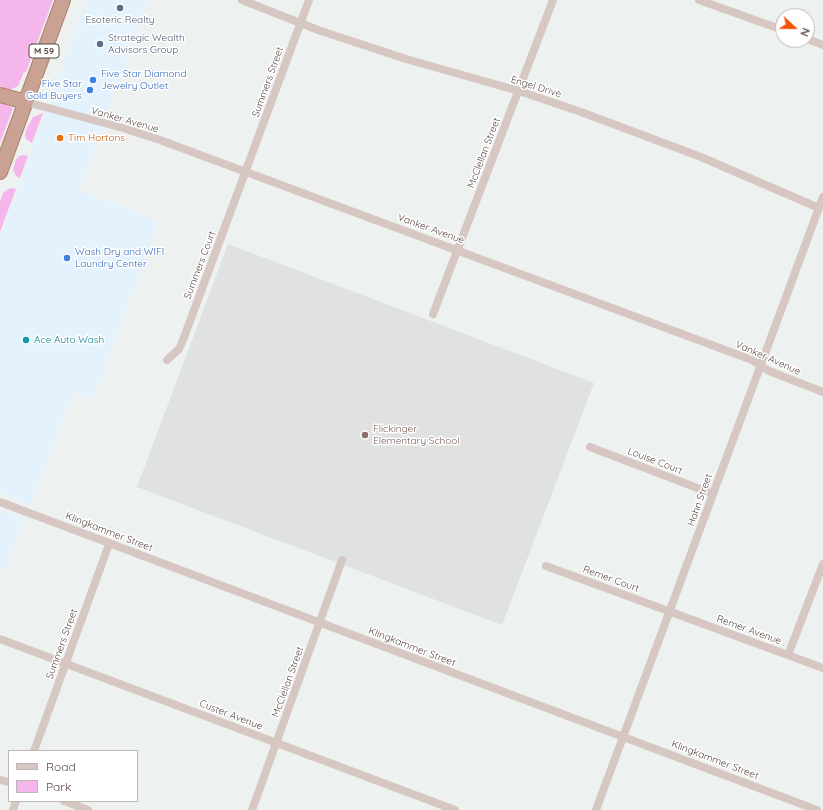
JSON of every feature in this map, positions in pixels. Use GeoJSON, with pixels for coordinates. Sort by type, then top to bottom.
{"type":"FeatureCollection","features":[{"type":"Feature","properties":{"kind":"highway","name":"M 59"},"geometry":{"type":"LineString","coordinates":[[0,172],[63,0]]}},
{"type":"Feature","properties":{"kind":"highway"},"geometry":{"type":"LineString","coordinates":[[0,95],[26,102]]}},
{"type":"Feature","properties":{"kind":"street","name":"Engel Drive"},"geometry":{"type":"LineString","coordinates":[[242,0],[300,24],[406,59],[519,91],[581,112],[701,157],[819,208]]}},
{"type":"Feature","properties":{"kind":"street","name":"Summers Street"},"geometry":{"type":"LineString","coordinates":[[245,172],[309,0]]}},
{"type":"Feature","properties":{"kind":"street","name":"McClellan Street"},"geometry":{"type":"LineString","coordinates":[[433,314],[553,0]]}},
{"type":"Feature","properties":{"kind":"street"},"geometry":{"type":"LineString","coordinates":[[699,0],[775,27]]}},
{"type":"Feature","properties":{"kind":"street","name":"Vanker Avenue"},"geometry":{"type":"LineString","coordinates":[[26,102],[123,128],[160,140],[745,357],[770,371],[823,392]]}},
{"type":"Feature","properties":{"kind":"street","name":"Summers Court"},"geometry":{"type":"LineString","coordinates":[[167,360],[179,349],[245,172]]}},
{"type":"Feature","properties":{"kind":"street","name":"Hahn Street"},"geometry":{"type":"LineString","coordinates":[[596,810],[823,197]]}},
{"type":"Feature","properties":{"kind":"street","name":"Louise Court"},"geometry":{"type":"LineString","coordinates":[[590,447],[713,494]]}},
{"type":"Feature","properties":{"kind":"street","name":"Klingkammer Street"},"geometry":{"type":"LineString","coordinates":[[0,502],[817,810]]}},
{"type":"Feature","properties":{"kind":"street","name":"Summers Street"},"geometry":{"type":"LineString","coordinates":[[34,750],[109,544]]}},
{"type":"Feature","properties":{"kind":"street","name":"McClellan Street"},"geometry":{"type":"LineString","coordinates":[[252,810],[342,560]]}},
{"type":"Feature","properties":{"kind":"street"},"geometry":{"type":"LineString","coordinates":[[788,655],[823,564]]}},
{"type":"Feature","properties":{"kind":"street","name":"Remer Court"},"geometry":{"type":"LineString","coordinates":[[546,566],[669,612]]}},
{"type":"Feature","properties":{"kind":"street","name":"Remer Avenue"},"geometry":{"type":"LineString","coordinates":[[669,612],[823,668]]}},
{"type":"Feature","properties":{"kind":"street","name":"Custer Avenue"},"geometry":{"type":"LineString","coordinates":[[0,639],[455,810]]}},
{"type":"Feature","properties":{"kind":"street"},"geometry":{"type":"LineString","coordinates":[[67,802],[88,810]]}},
{"type":"Feature","properties":{"kind":"shaded area"},"geometry":{"type":"Polygon","coordinates":[[[87,0],[148,0],[79,190],[158,221],[93,399],[73,392],[30,505],[0,492],[0,238],[87,0]]]}},
{"type":"Feature","properties":{"kind":"shaded area","name":"Flickinger Elementary School"},"geometry":{"type":"Polygon","coordinates":[[[228,244],[594,383],[502,625],[137,487],[228,244]]]}},
{"type":"Feature","properties":{"kind":"shaded area"},"geometry":{"type":"Polygon","coordinates":[[[0,511],[23,518],[4,572],[0,570],[0,511]]]}},
{"type":"Feature","properties":{"kind":"green space"},"geometry":{"type":"Polygon","coordinates":[[[0,0],[53,0],[26,72],[24,72],[18,86],[12,89],[6,89],[0,86],[0,0]]]}},
{"type":"Feature","properties":{"kind":"green space"},"geometry":{"type":"Polygon","coordinates":[[[0,102],[13,108],[0,143],[0,102]]]}},
{"type":"Feature","properties":{"kind":"green space"},"geometry":{"type":"Polygon","coordinates":[[[43,113],[32,143],[26,139],[26,130],[33,117],[43,113]]]}},
{"type":"Feature","properties":{"kind":"green space"},"geometry":{"type":"Polygon","coordinates":[[[21,155],[28,156],[20,178],[16,176],[13,170],[16,159],[21,155]]]}},
{"type":"Feature","properties":{"kind":"green space"},"geometry":{"type":"Polygon","coordinates":[[[12,188],[16,189],[0,232],[0,202],[3,193],[12,188]]]}},
{"type":"Feature","properties":{"kind":"place","name":"Esoteric Realty"},"geometry":{"type":"Point","coordinates":[120,8]}},
{"type":"Feature","properties":{"kind":"place","name":"Strategic Wealth Advisors Group"},"geometry":{"type":"Point","coordinates":[100,44]}},
{"type":"Feature","properties":{"kind":"place","name":"Five Star Diamond Jewelry Outlet"},"geometry":{"type":"Point","coordinates":[93,80]}},
{"type":"Feature","properties":{"kind":"place","name":"Five Star Gold Buyers"},"geometry":{"type":"Point","coordinates":[90,90]}},
{"type":"Feature","properties":{"kind":"place","name":"Tim Hortons"},"geometry":{"type":"Point","coordinates":[60,138]}},
{"type":"Feature","properties":{"kind":"place","name":"Wash Dry and WIFI Laundry Center"},"geometry":{"type":"Point","coordinates":[67,258]}},
{"type":"Feature","properties":{"kind":"place","name":"Ace Auto Wash"},"geometry":{"type":"Point","coordinates":[26,340]}},
{"type":"Feature","properties":{"kind":"place","name":"Flickinger Elementary School"},"geometry":{"type":"Point","coordinates":[365,435]}}]}
